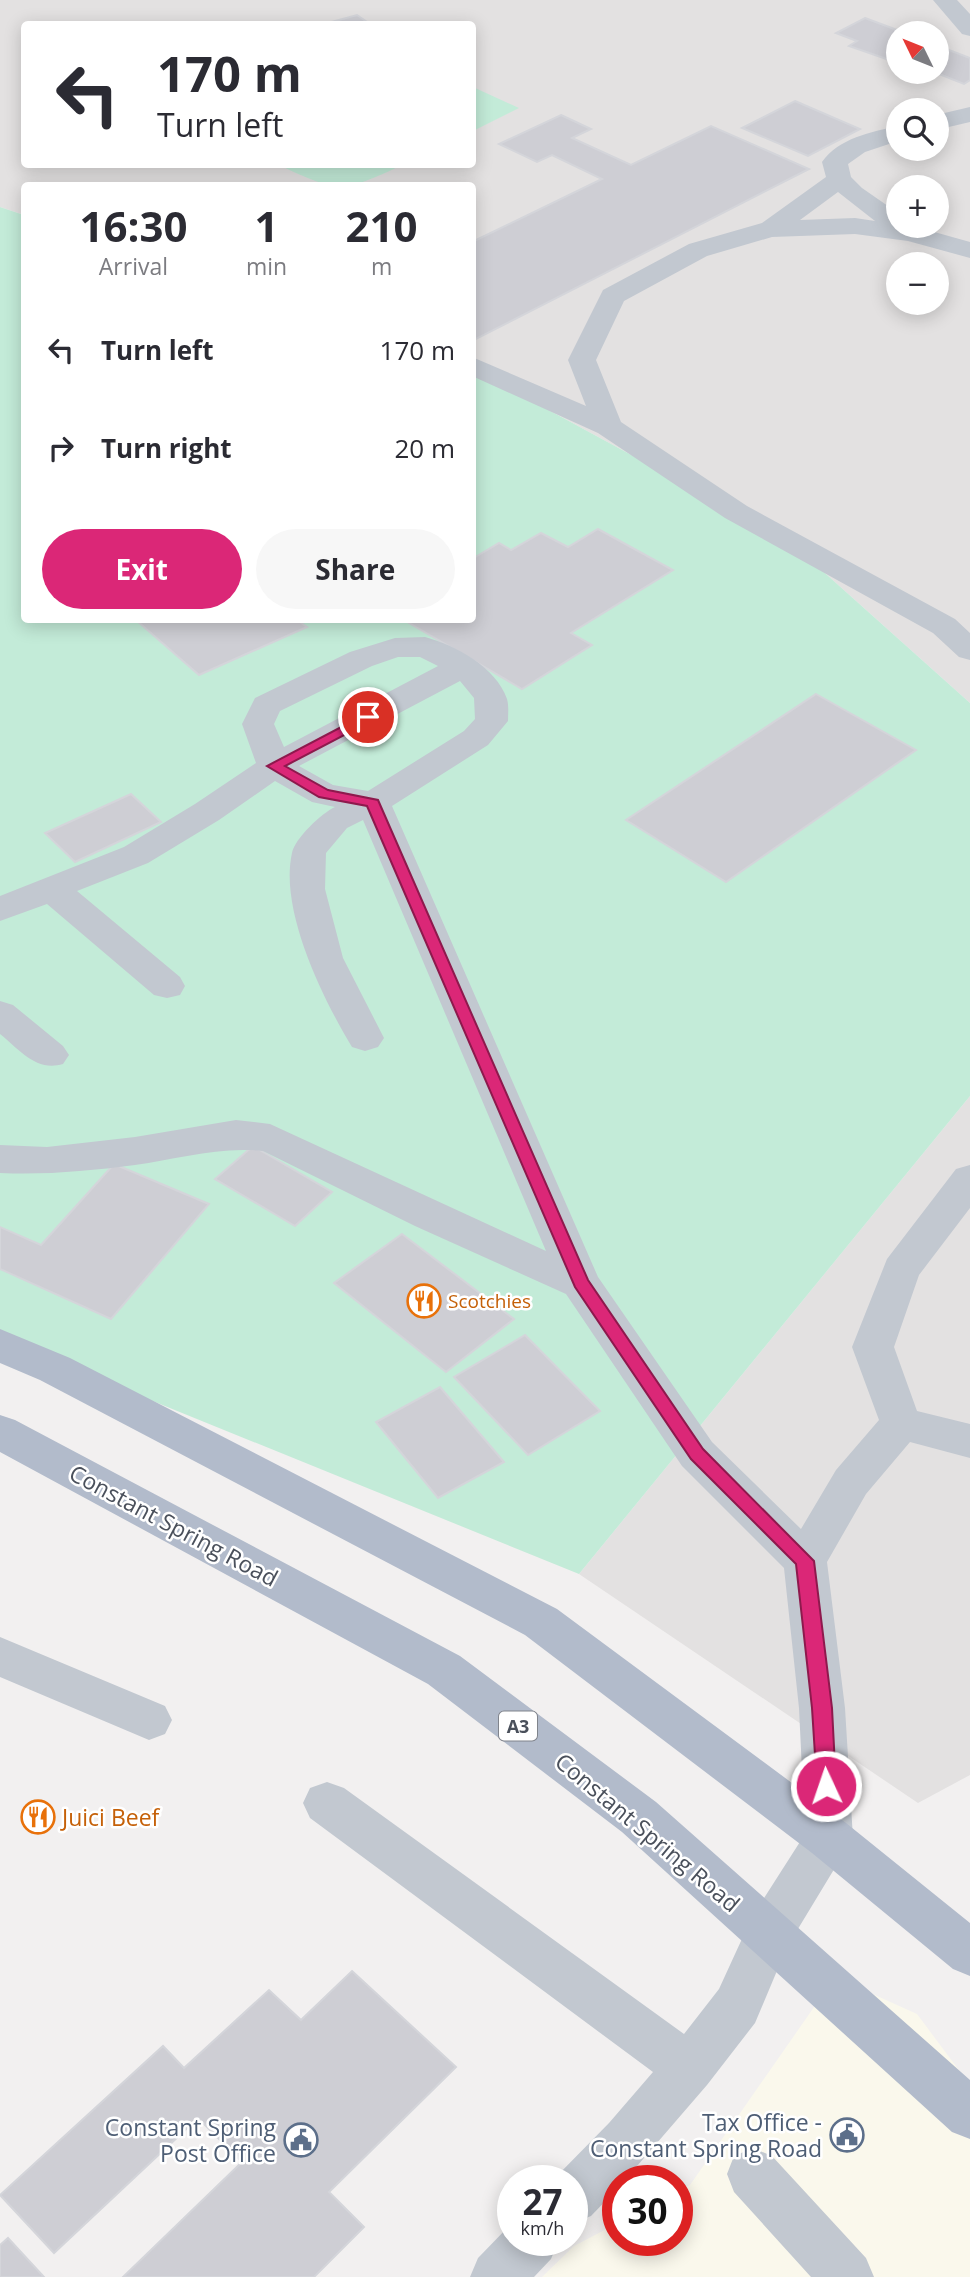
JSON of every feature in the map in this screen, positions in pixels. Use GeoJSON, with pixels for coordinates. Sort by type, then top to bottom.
{"type":"FeatureCollection","features":[{"type":"Feature","properties":{"kind":"main road"},"geometry":{"type":"LineString","coordinates":[[0,1345],[55,1369],[541,1622],[829,1838],[970,1953]]}},
{"type":"Feature","properties":{"kind":"main road","name":"Constant Spring Road"},"geometry":{"type":"LineString","coordinates":[[0,1432],[444,1670],[639,1818],[970,2113]]}},
{"type":"Feature","properties":{"kind":"street"},"geometry":{"type":"LineString","coordinates":[[945,0],[970,29]]}},
{"type":"Feature","properties":{"kind":"street"},"geometry":{"type":"LineString","coordinates":[[949,120],[970,114]]}},
{"type":"Feature","properties":{"kind":"street"},"geometry":{"type":"LineString","coordinates":[[886,137],[844,152],[835,162],[839,178],[853,193],[886,217]]}},
{"type":"Feature","properties":{"kind":"street"},"geometry":{"type":"LineString","coordinates":[[771,229],[839,178]]}},
{"type":"Feature","properties":{"kind":"street"},"geometry":{"type":"LineString","coordinates":[[608,427],[582,360],[613,296],[698,250],[771,229],[886,227]]}},
{"type":"Feature","properties":{"kind":"street"},"geometry":{"type":"LineString","coordinates":[[933,238],[970,250]]}},
{"type":"Feature","properties":{"kind":"street"},"geometry":{"type":"LineString","coordinates":[[476,367],[608,427],[736,512],[957,619],[970,650]]}},
{"type":"Feature","properties":{"kind":"street"},"geometry":{"type":"LineString","coordinates":[[365,1038],[325,958],[307,889],[309,851],[335,820],[373,803],[476,738],[492,721],[491,699],[476,679],[447,656],[425,647],[395,648],[361,659],[267,705],[258,724],[274,766],[324,794],[373,803]]}},
{"type":"Feature","properties":{"kind":"street"},"geometry":{"type":"LineString","coordinates":[[0,909],[136,855],[207,813],[274,766],[461,667]]}},
{"type":"Feature","properties":{"kind":"street"},"geometry":{"type":"LineString","coordinates":[[373,803],[580,1283],[697,1454],[805,1561]]}},
{"type":"Feature","properties":{"kind":"street"},"geometry":{"type":"LineString","coordinates":[[52,890],[167,986]]}},
{"type":"Feature","properties":{"kind":"street"},"geometry":{"type":"LineString","coordinates":[[0,1014],[51,1055]]}},
{"type":"Feature","properties":{"kind":"street"},"geometry":{"type":"LineString","coordinates":[[0,1159],[47,1161],[135,1151],[236,1134],[270,1138],[429,1216],[580,1283]]}},
{"type":"Feature","properties":{"kind":"street"},"geometry":{"type":"LineString","coordinates":[[901,1423],[873,1347],[901,1270],[970,1179]]}},
{"type":"Feature","properties":{"kind":"street"},"geometry":{"type":"LineString","coordinates":[[901,1423],[970,1441]]}},
{"type":"Feature","properties":{"kind":"street"},"geometry":{"type":"LineString","coordinates":[[588,2181],[627,2141],[737,2006],[769,1933],[829,1838],[822,1708],[805,1561],[851,1482],[901,1423]]}},
{"type":"Feature","properties":{"kind":"street"},"geometry":{"type":"LineString","coordinates":[[0,1656],[149,1720]]}},
{"type":"Feature","properties":{"kind":"street"},"geometry":{"type":"LineString","coordinates":[[327,1803],[689,2068]]}},
{"type":"Feature","properties":{"kind":"street"},"geometry":{"type":"LineString","coordinates":[[753,2174],[847,2277]]}},
{"type":"Feature","properties":{"kind":"street"},"geometry":{"type":"LineString","coordinates":[[497,2277],[517,2256]]}},
{"type":"Feature","properties":{"kind":"shaded area"},"geometry":{"type":"Polygon","coordinates":[[[0,0],[970,0],[970,703],[788,540],[476,371],[476,182],[21,182],[21,214],[0,207],[0,0]]]}},
{"type":"Feature","properties":{"kind":"shaded area"},"geometry":{"type":"Polygon","coordinates":[[[970,1096],[970,1775],[918,1803],[579,1574],[970,1096]]]}},
{"type":"Feature","properties":{"kind":"shaded area","name":"Tax Office - Constant Spring Road"},"geometry":{"type":"Polygon","coordinates":[[[835,1977],[917,2014],[970,2085],[970,2277],[542,2277],[564,2256],[588,2256],[588,2239],[602,2231],[602,2256],[693,2256],[693,2181],[835,1977]]]}},
{"type":"Feature","properties":{"kind":"green space"},"geometry":{"type":"Polygon","coordinates":[[[476,88],[519,108],[476,130],[476,88]]]}},
{"type":"Feature","properties":{"kind":"green space"},"geometry":{"type":"Polygon","coordinates":[[[286,168],[395,168],[363,182],[315,181],[286,168]]]}},
{"type":"Feature","properties":{"kind":"green space"},"geometry":{"type":"Polygon","coordinates":[[[0,207],[21,214],[21,623],[476,623],[476,371],[788,540],[970,703],[970,1096],[579,1574],[0,1339],[0,207]]]}},
{"type":"Feature","properties":{"kind":"building"},"geometry":{"type":"Polygon","coordinates":[[[357,15],[366,21],[335,21],[357,15]]]}},
{"type":"Feature","properties":{"kind":"building"},"geometry":{"type":"Polygon","coordinates":[[[865,18],[886,26],[886,59],[849,46],[857,41],[836,33],[865,18]]]}},
{"type":"Feature","properties":{"kind":"building"},"geometry":{"type":"Polygon","coordinates":[[[949,50],[970,58],[970,80],[964,84],[949,78],[949,50]]]}},
{"type":"Feature","properties":{"kind":"building"},"geometry":{"type":"Polygon","coordinates":[[[795,101],[860,129],[808,156],[742,128],[795,101]]]}},
{"type":"Feature","properties":{"kind":"building"},"geometry":{"type":"Polygon","coordinates":[[[561,115],[591,129],[572,138],[631,165],[711,126],[809,169],[476,339],[476,240],[602,179],[552,155],[537,162],[499,144],[561,115]]]}},
{"type":"Feature","properties":{"kind":"building"},"geometry":{"type":"Polygon","coordinates":[[[598,529],[673,570],[571,633],[592,645],[522,689],[409,623],[476,623],[476,557],[499,543],[511,550],[541,533],[568,547],[598,529]]]}},
{"type":"Feature","properties":{"kind":"building"},"geometry":{"type":"Polygon","coordinates":[[[139,623],[301,623],[307,627],[199,675],[139,623]]]}},
{"type":"Feature","properties":{"kind":"building"},"geometry":{"type":"Polygon","coordinates":[[[816,694],[916,750],[726,882],[626,820],[816,694]]]}},
{"type":"Feature","properties":{"kind":"building"},"geometry":{"type":"Polygon","coordinates":[[[131,794],[161,822],[75,862],[45,833],[131,794]]]}},
{"type":"Feature","properties":{"kind":"building"},"geometry":{"type":"Polygon","coordinates":[[[253,1146],[332,1192],[295,1226],[215,1179],[253,1146]]]}},
{"type":"Feature","properties":{"kind":"building"},"geometry":{"type":"Polygon","coordinates":[[[114,1164],[209,1204],[111,1319],[0,1269],[0,1227],[41,1245],[114,1164]]]}},
{"type":"Feature","properties":{"kind":"building","name":"Scotchies"},"geometry":{"type":"Polygon","coordinates":[[[402,1234],[514,1319],[446,1372],[334,1283],[402,1234]]]}},
{"type":"Feature","properties":{"kind":"building"},"geometry":{"type":"Polygon","coordinates":[[[525,1335],[600,1411],[528,1455],[454,1377],[525,1335]]]}},
{"type":"Feature","properties":{"kind":"building"},"geometry":{"type":"Polygon","coordinates":[[[440,1387],[504,1462],[438,1498],[376,1422],[440,1387]]]}},
{"type":"Feature","properties":{"kind":"building","name":"Constant Spring Post Office"},"geometry":{"type":"Polygon","coordinates":[[[352,1971],[456,2067],[329,2192],[364,2227],[314,2277],[123,2277],[242,2162],[198,2118],[54,2253],[0,2195],[163,2046],[184,2068],[269,1990],[301,2020],[352,1971]]]}},
{"type":"Feature","properties":{"kind":"building"},"geometry":{"type":"Polygon","coordinates":[[[8,2238],[44,2277],[0,2277],[0,2245],[8,2238]]]}},
{"type":"Feature","properties":{"kind":"place","name":"Scotchies"},"geometry":{"type":"Point","coordinates":[424,1301]}},
{"type":"Feature","properties":{"kind":"place","name":"Juici Beef"},"geometry":{"type":"Point","coordinates":[38,1817]}},
{"type":"Feature","properties":{"kind":"place","name":"Tax Office - Constant Spring Road"},"geometry":{"type":"Point","coordinates":[847,2135]}},
{"type":"Feature","properties":{"kind":"place","name":"Constant Spring Post Office"},"geometry":{"type":"Point","coordinates":[301,2140]}},
{"type":"Feature","properties":{"kind":"route"},"geometry":{"type":"LineString","coordinates":[[368,717],[274,766],[324,794],[373,803],[580,1283],[697,1454],[805,1561],[822,1708],[826,1786]]}}]}
